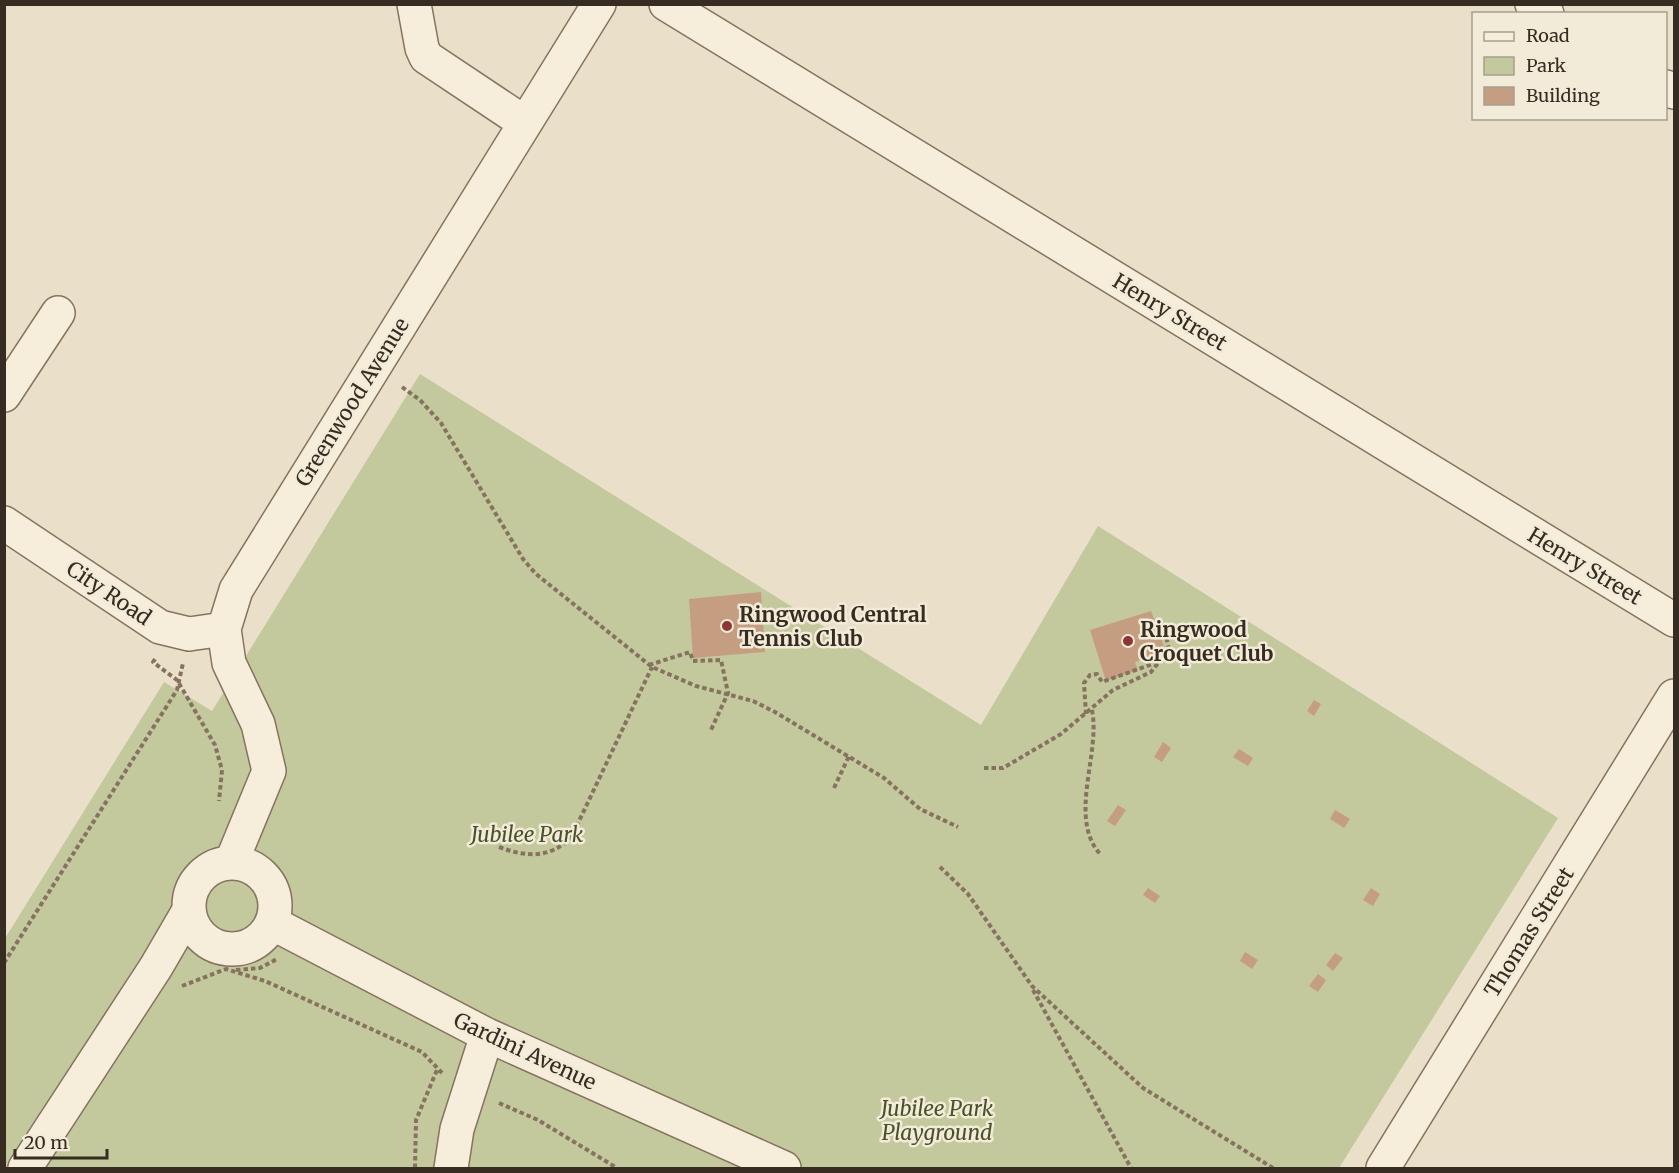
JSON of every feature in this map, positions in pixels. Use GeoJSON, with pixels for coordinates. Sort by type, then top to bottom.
{"type":"FeatureCollection","features":[{"type":"Feature","properties":{"kind":"street"},"geometry":{"type":"LineString","coordinates":[[414,4],[422,48],[426,57],[525,123]]}},
{"type":"Feature","properties":{"kind":"street","name":"Greenwood Avenue"},"geometry":{"type":"LineString","coordinates":[[245,868],[247,824],[269,771],[258,724],[229,663],[224,628],[236,590],[600,4]]}},
{"type":"Feature","properties":{"kind":"street","name":"Henry Street"},"geometry":{"type":"LineString","coordinates":[[666,4],[1674,620]]}},
{"type":"Feature","properties":{"kind":"street"},"geometry":{"type":"LineString","coordinates":[[4,395],[58,313]]}},
{"type":"Feature","properties":{"kind":"street","name":"City Road"},"geometry":{"type":"LineString","coordinates":[[4,523],[160,627],[189,634],[224,628]]}},
{"type":"Feature","properties":{"kind":"street","name":"Thomas Street"},"geometry":{"type":"LineString","coordinates":[[1383,1168],[1674,696]]}},
{"type":"Feature","properties":{"kind":"street"},"geometry":{"type":"LineString","coordinates":[[25,1168],[164,979],[188,912],[189,897],[201,875],[213,867],[245,868],[274,895],[275,910],[272,923],[264,936],[246,948],[230,950],[164,979]]}},
{"type":"Feature","properties":{"kind":"street"},"geometry":{"type":"LineString","coordinates":[[188,912],[199,935],[218,957]]}},
{"type":"Feature","properties":{"kind":"street","name":"Gardini Avenue"},"geometry":{"type":"LineString","coordinates":[[272,923],[488,1035],[784,1168]]}},
{"type":"Feature","properties":{"kind":"street"},"geometry":{"type":"LineString","coordinates":[[451,1168],[457,1129],[488,1035]]}},
{"type":"Feature","properties":{"kind":"path"},"geometry":{"type":"LineString","coordinates":[[402,387],[420,400],[441,423],[517,549],[536,574],[651,666],[696,686],[728,693],[775,712],[884,778],[920,809],[958,827]]}},
{"type":"Feature","properties":{"kind":"path"},"geometry":{"type":"LineString","coordinates":[[984,768],[1003,768],[1061,734],[1113,690],[1151,672],[1169,649],[1165,632]]}},
{"type":"Feature","properties":{"kind":"path"},"geometry":{"type":"LineString","coordinates":[[4,963],[177,690],[189,634]]}},
{"type":"Feature","properties":{"kind":"path"},"geometry":{"type":"LineString","coordinates":[[499,847],[523,856],[537,855],[551,850],[571,837],[651,666],[690,652],[693,661],[722,660],[728,693],[710,732]]}},
{"type":"Feature","properties":{"kind":"path"},"geometry":{"type":"LineString","coordinates":[[159,653],[153,662],[174,676],[179,683],[211,738],[220,759],[223,783],[219,805]]}},
{"type":"Feature","properties":{"kind":"path"},"geometry":{"type":"LineString","coordinates":[[1086,714],[1084,683],[1090,675],[1097,674],[1102,682],[1159,661]]}},
{"type":"Feature","properties":{"kind":"path"},"geometry":{"type":"LineString","coordinates":[[1091,709],[1094,733],[1086,812],[1088,839],[1101,855]]}},
{"type":"Feature","properties":{"kind":"path"},"geometry":{"type":"LineString","coordinates":[[834,788],[849,756]]}},
{"type":"Feature","properties":{"kind":"path"},"geometry":{"type":"LineString","coordinates":[[940,867],[968,894],[1032,986],[1131,1168]]}},
{"type":"Feature","properties":{"kind":"path"},"geometry":{"type":"LineString","coordinates":[[164,979],[218,957],[248,971],[270,964],[277,959]]}},
{"type":"Feature","properties":{"kind":"path"},"geometry":{"type":"LineString","coordinates":[[218,957],[422,1052],[437,1070],[489,1098],[538,1120],[617,1168]]}},
{"type":"Feature","properties":{"kind":"path"},"geometry":{"type":"LineString","coordinates":[[1032,986],[1143,1088],[1273,1168]]}},
{"type":"Feature","properties":{"kind":"path"},"geometry":{"type":"LineString","coordinates":[[415,1168],[416,1120],[437,1070]]}},
{"type":"Feature","properties":{"kind":"green space","name":"Jubilee Park"},"geometry":{"type":"Polygon","coordinates":[[[420,374],[981,725],[1098,526],[1558,818],[1339,1168],[5,1168],[4,940],[164,682],[212,711],[420,374]]]}},
{"type":"Feature","properties":{"kind":"building","name":"Ringwood Central Tennis Club"},"geometry":{"type":"Polygon","coordinates":[[[761,592],[765,652],[693,658],[689,599],[761,592]]]}},
{"type":"Feature","properties":{"kind":"building","name":"Ringwood Croquet Club"},"geometry":{"type":"Polygon","coordinates":[[[1151,611],[1166,652],[1135,662],[1138,670],[1106,681],[1090,630],[1151,611]]]}},
{"type":"Feature","properties":{"kind":"building"},"geometry":{"type":"Polygon","coordinates":[[[1314,700],[1321,704],[1314,716],[1307,711],[1314,700]]]}},
{"type":"Feature","properties":{"kind":"building"},"geometry":{"type":"Polygon","coordinates":[[[1163,742],[1171,748],[1162,762],[1154,757],[1163,742]]]}},
{"type":"Feature","properties":{"kind":"building"},"geometry":{"type":"Polygon","coordinates":[[[1239,749],[1253,758],[1248,766],[1233,757],[1239,749]]]}},
{"type":"Feature","properties":{"kind":"building"},"geometry":{"type":"Polygon","coordinates":[[[1118,805],[1126,810],[1115,826],[1107,821],[1118,805]]]}},
{"type":"Feature","properties":{"kind":"building"},"geometry":{"type":"Polygon","coordinates":[[[1335,810],[1350,819],[1344,828],[1330,819],[1335,810]]]}},
{"type":"Feature","properties":{"kind":"building"},"geometry":{"type":"Polygon","coordinates":[[[1148,888],[1160,896],[1155,903],[1143,895],[1148,888]]]}},
{"type":"Feature","properties":{"kind":"building"},"geometry":{"type":"Polygon","coordinates":[[[1371,888],[1380,894],[1373,906],[1363,900],[1371,888]]]}},
{"type":"Feature","properties":{"kind":"building"},"geometry":{"type":"Polygon","coordinates":[[[1245,952],[1258,960],[1252,969],[1240,961],[1245,952]]]}},
{"type":"Feature","properties":{"kind":"building"},"geometry":{"type":"Polygon","coordinates":[[[1335,953],[1343,958],[1333,971],[1326,965],[1335,953]]]}},
{"type":"Feature","properties":{"kind":"building"},"geometry":{"type":"Polygon","coordinates":[[[1318,974],[1326,980],[1318,992],[1309,986],[1318,974]]]}},
{"type":"Feature","properties":{"kind":"place","name":"Ringwood Central Tennis Club"},"geometry":{"type":"Point","coordinates":[727,626]}},
{"type":"Feature","properties":{"kind":"place","name":"Ringwood Croquet Club"},"geometry":{"type":"Point","coordinates":[1128,641]}},
{"type":"Feature","properties":{"kind":"park label","name":"Jubilee Park Playground"},"geometry":{"type":"Point","coordinates":[937,1120]}}]}
